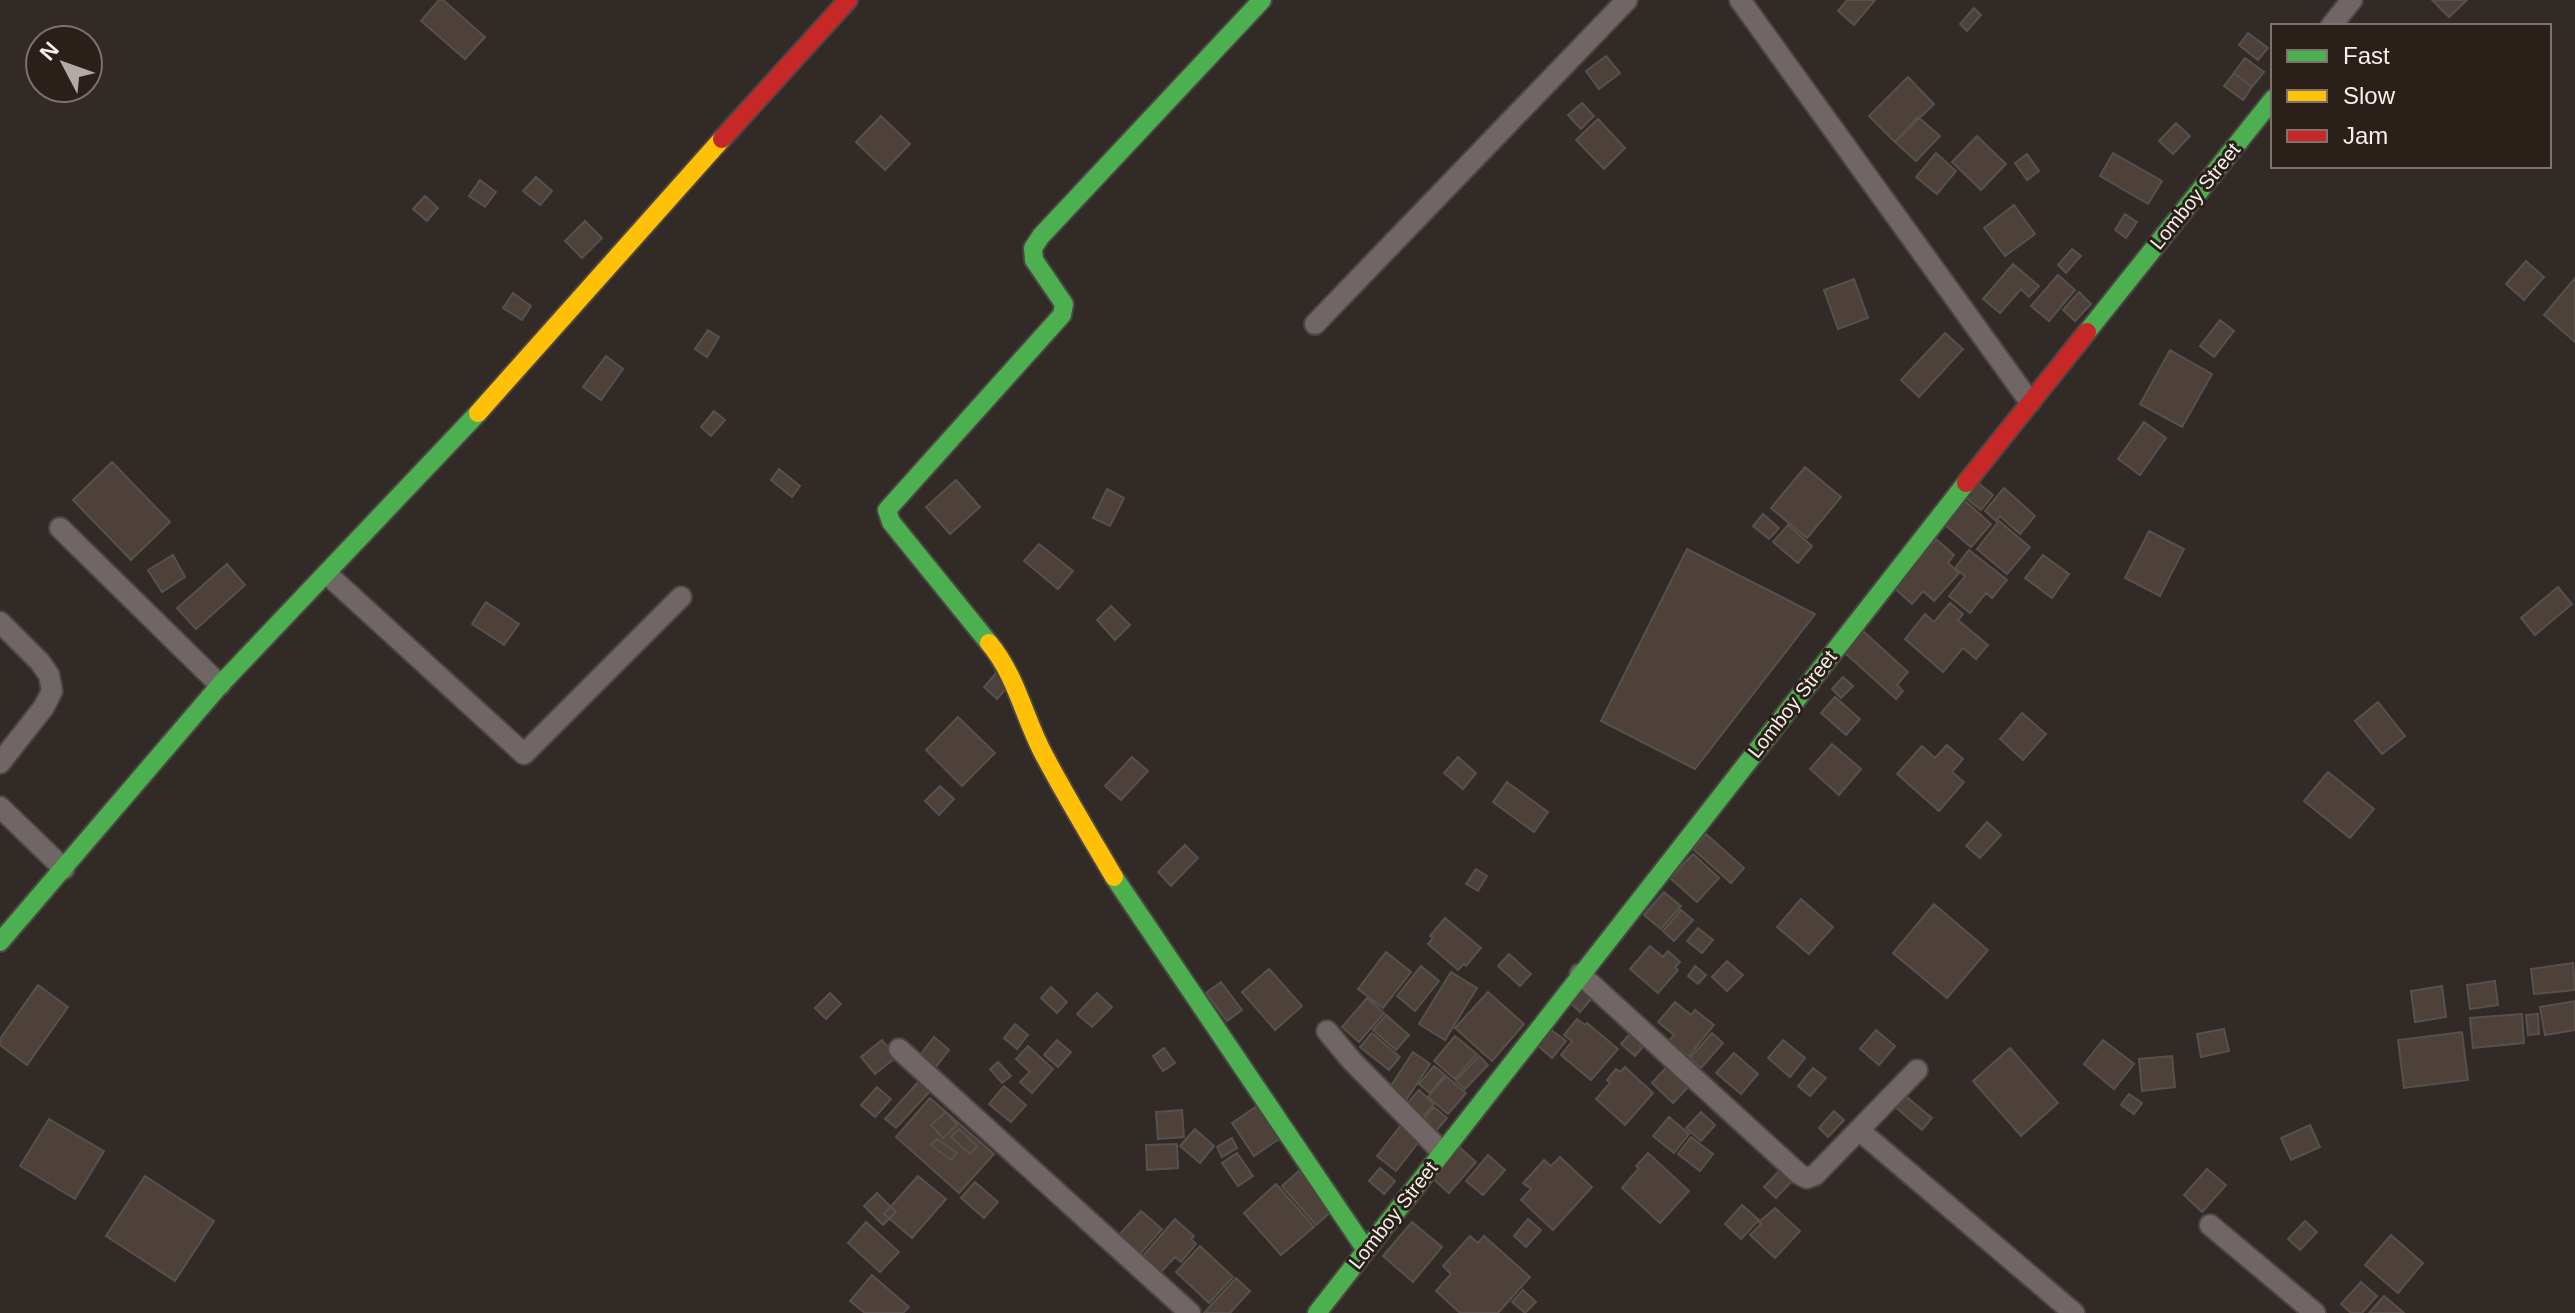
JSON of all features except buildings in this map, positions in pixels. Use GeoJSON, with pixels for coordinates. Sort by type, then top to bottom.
{"type":"FeatureCollection","features":[{"type":"Feature","properties":{"kind":"street"},"geometry":{"type":"LineString","coordinates":[[0,942],[220,685],[451,444],[848,0]]}},
{"type":"Feature","properties":{"kind":"street"},"geometry":{"type":"LineString","coordinates":[[1262,0],[1041,236],[1033,248],[1034,260],[1064,304],[1062,315],[887,510],[891,522],[998,653],[1042,751],[1117,883],[1366,1250]]}},
{"type":"Feature","properties":{"kind":"street"},"geometry":{"type":"LineString","coordinates":[[1315,324],[1627,0]]}},
{"type":"Feature","properties":{"kind":"street"},"geometry":{"type":"LineString","coordinates":[[1740,0],[2030,402]]}},
{"type":"Feature","properties":{"kind":"street"},"geometry":{"type":"LineString","coordinates":[[2333,24],[2352,0]]}},
{"type":"Feature","properties":{"kind":"street","name":"Lomboy Street"},"geometry":{"type":"LineString","coordinates":[[1317,1313],[2030,402],[2271,101]]}},
{"type":"Feature","properties":{"kind":"street"},"geometry":{"type":"LineString","coordinates":[[60,528],[220,685]]}},
{"type":"Feature","properties":{"kind":"street"},"geometry":{"type":"LineString","coordinates":[[327,574],[524,754],[681,597]]}},
{"type":"Feature","properties":{"kind":"street"},"geometry":{"type":"LineString","coordinates":[[0,622],[40,662],[49,675],[52,691],[44,707],[0,763]]}},
{"type":"Feature","properties":{"kind":"street"},"geometry":{"type":"LineString","coordinates":[[0,807],[64,869]]}},
{"type":"Feature","properties":{"kind":"street"},"geometry":{"type":"LineString","coordinates":[[1580,974],[1807,1178],[1815,1175],[1860,1131],[1917,1070]]}},
{"type":"Feature","properties":{"kind":"street"},"geometry":{"type":"LineString","coordinates":[[1327,1031],[1352,1061],[1442,1152]]}},
{"type":"Feature","properties":{"kind":"street"},"geometry":{"type":"LineString","coordinates":[[899,1049],[1190,1313]]}},
{"type":"Feature","properties":{"kind":"street"},"geometry":{"type":"LineString","coordinates":[[1860,1131],[2074,1313]]}},
{"type":"Feature","properties":{"kind":"street"},"geometry":{"type":"LineString","coordinates":[[2210,1225],[2315,1313]]}},
{"type":"Feature","properties":{"kind":"traffic: fast"},"geometry":{"type":"LineString","coordinates":[[989,643],[891,522],[887,510],[1062,315],[1064,304],[1034,260],[1033,248],[1041,236],[1262,0]]}},
{"type":"Feature","properties":{"kind":"traffic: fast"},"geometry":{"type":"LineString","coordinates":[[2087,332],[2271,102]]}},
{"type":"Feature","properties":{"kind":"traffic: fast"},"geometry":{"type":"LineString","coordinates":[[0,942],[220,685],[478,413]]}},
{"type":"Feature","properties":{"kind":"traffic: fast"},"geometry":{"type":"LineString","coordinates":[[1317,1313],[1966,483]]}},
{"type":"Feature","properties":{"kind":"traffic: fast"},"geometry":{"type":"LineString","coordinates":[[1114,877],[1366,1250]]}},
{"type":"Feature","properties":{"kind":"traffic: slow"},"geometry":{"type":"LineString","coordinates":[[478,413],[722,139]]}},
{"type":"Feature","properties":{"kind":"traffic: slow"},"geometry":{"type":"LineString","coordinates":[[989,643],[1006,669],[1051,769],[1114,877]]}},
{"type":"Feature","properties":{"kind":"traffic: jam"},"geometry":{"type":"LineString","coordinates":[[722,139],[848,0]]}},
{"type":"Feature","properties":{"kind":"traffic: jam"},"geometry":{"type":"LineString","coordinates":[[1966,483],[2087,332]]}}]}
